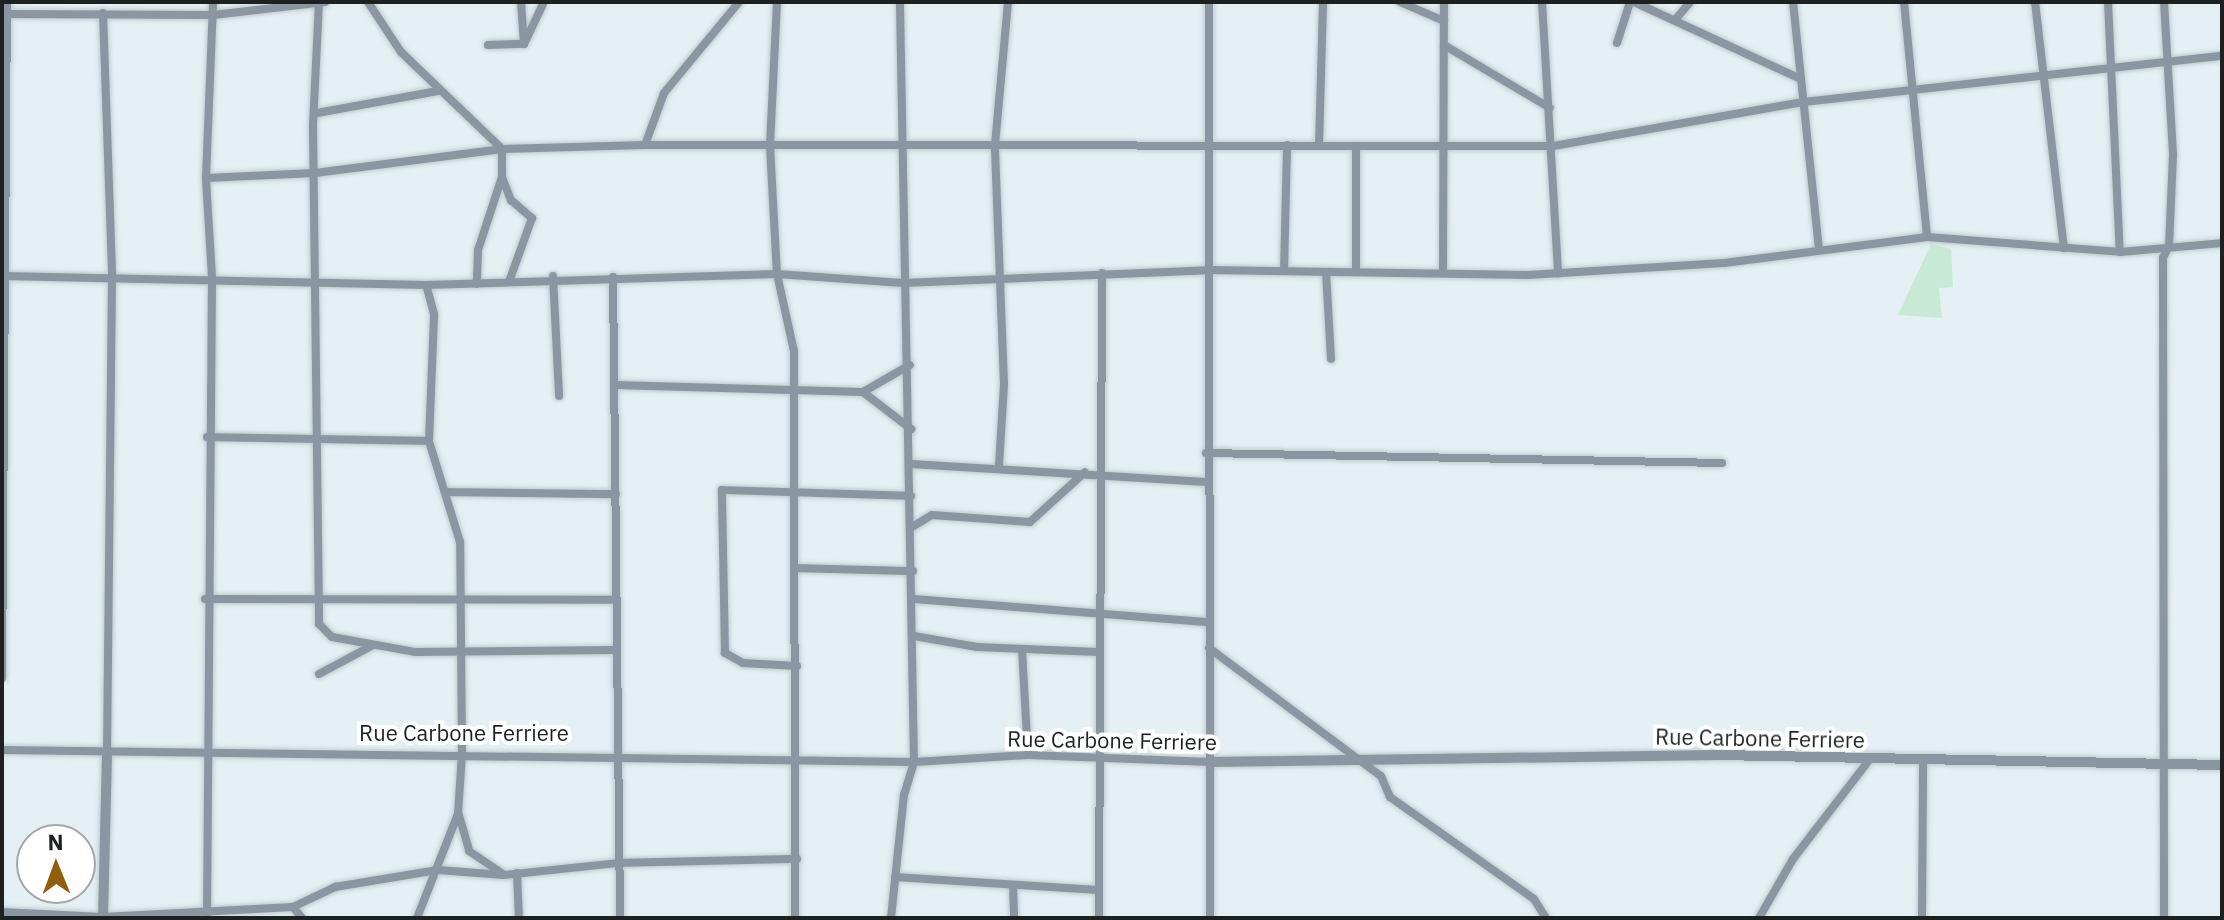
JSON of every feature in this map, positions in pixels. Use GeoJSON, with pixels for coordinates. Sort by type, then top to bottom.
{"type":"FeatureCollection","features":[{"type":"Feature","properties":{"kind":"street"},"geometry":{"type":"LineString","coordinates":[[2,678],[4,14],[7,2]]}},
{"type":"Feature","properties":{"kind":"street"},"geometry":{"type":"LineString","coordinates":[[208,914],[204,752],[212,277],[206,178],[213,2]]}},
{"type":"Feature","properties":{"kind":"street"},"geometry":{"type":"LineString","coordinates":[[319,2],[315,173],[318,600],[323,631],[373,645],[461,651],[616,650]]}},
{"type":"Feature","properties":{"kind":"street"},"geometry":{"type":"LineString","coordinates":[[4,14],[213,15],[325,2]]}},
{"type":"Feature","properties":{"kind":"street"},"geometry":{"type":"LineString","coordinates":[[368,2],[393,42],[438,91],[502,149],[502,177],[511,200],[532,218],[509,282]]}},
{"type":"Feature","properties":{"kind":"street"},"geometry":{"type":"LineString","coordinates":[[521,2],[524,44]]}},
{"type":"Feature","properties":{"kind":"street"},"geometry":{"type":"LineString","coordinates":[[645,145],[664,93],[739,2]]}},
{"type":"Feature","properties":{"kind":"street"},"geometry":{"type":"LineString","coordinates":[[777,2],[770,146],[777,274],[794,351],[795,392],[793,493],[798,758],[795,918]]}},
{"type":"Feature","properties":{"kind":"street"},"geometry":{"type":"LineString","coordinates":[[891,918],[914,762],[910,365],[903,283],[904,148],[900,2]]}},
{"type":"Feature","properties":{"kind":"street"},"geometry":{"type":"LineString","coordinates":[[999,466],[1002,276],[995,145],[1008,2]]}},
{"type":"Feature","properties":{"kind":"street"},"geometry":{"type":"LineString","coordinates":[[1209,2],[1206,482],[1211,762],[1210,918]]}},
{"type":"Feature","properties":{"kind":"street"},"geometry":{"type":"LineString","coordinates":[[1319,146],[1323,2]]}},
{"type":"Feature","properties":{"kind":"street"},"geometry":{"type":"LineString","coordinates":[[1400,2],[1444,21]]}},
{"type":"Feature","properties":{"kind":"street"},"geometry":{"type":"LineString","coordinates":[[1443,273],[1444,2]]}},
{"type":"Feature","properties":{"kind":"street"},"geometry":{"type":"LineString","coordinates":[[1542,2],[1553,146],[1558,274]]}},
{"type":"Feature","properties":{"kind":"street"},"geometry":{"type":"LineString","coordinates":[[1617,43],[1632,2],[1801,79]]}},
{"type":"Feature","properties":{"kind":"street"},"geometry":{"type":"LineString","coordinates":[[1675,20],[1690,2]]}},
{"type":"Feature","properties":{"kind":"street"},"geometry":{"type":"LineString","coordinates":[[1793,2],[1819,250]]}},
{"type":"Feature","properties":{"kind":"street"},"geometry":{"type":"LineString","coordinates":[[1904,2],[1927,237]]}},
{"type":"Feature","properties":{"kind":"street"},"geometry":{"type":"LineString","coordinates":[[2035,2],[2064,248]]}},
{"type":"Feature","properties":{"kind":"street"},"geometry":{"type":"LineString","coordinates":[[2108,2],[2114,69],[2120,252]]}},
{"type":"Feature","properties":{"kind":"street"},"geometry":{"type":"LineString","coordinates":[[2164,2],[2173,155],[2169,246],[2163,258],[2164,918]]}},
{"type":"Feature","properties":{"kind":"street"},"geometry":{"type":"LineString","coordinates":[[524,44],[543,4]]}},
{"type":"Feature","properties":{"kind":"street"},"geometry":{"type":"LineString","coordinates":[[103,13],[112,277],[103,918]]}},
{"type":"Feature","properties":{"kind":"street"},"geometry":{"type":"LineString","coordinates":[[488,45],[524,44]]}},
{"type":"Feature","properties":{"kind":"street"},"geometry":{"type":"LineString","coordinates":[[1444,45],[1550,108]]}},
{"type":"Feature","properties":{"kind":"street"},"geometry":{"type":"LineString","coordinates":[[206,178],[315,173],[502,149],[645,145],[904,148],[1206,143],[1443,148],[1553,146],[1803,102],[2043,75],[2166,66],[2222,56]]}},
{"type":"Feature","properties":{"kind":"street"},"geometry":{"type":"LineString","coordinates":[[317,113],[438,91]]}},
{"type":"Feature","properties":{"kind":"street"},"geometry":{"type":"LineString","coordinates":[[1284,271],[1287,145]]}},
{"type":"Feature","properties":{"kind":"street"},"geometry":{"type":"LineString","coordinates":[[1356,146],[1356,272]]}},
{"type":"Feature","properties":{"kind":"street"},"geometry":{"type":"LineString","coordinates":[[477,284],[485,216],[502,177]]}},
{"type":"Feature","properties":{"kind":"street"},"geometry":{"type":"LineString","coordinates":[[4,276],[212,277],[426,285],[509,282],[553,276],[777,274],[903,283],[1002,276],[1208,270],[1558,274],[1927,237],[2120,252],[2222,243]]}},
{"type":"Feature","properties":{"kind":"street"},"geometry":{"type":"LineString","coordinates":[[1326,272],[1331,359]]}},
{"type":"Feature","properties":{"kind":"street"},"geometry":{"type":"LineString","coordinates":[[1099,918],[1102,273]]}},
{"type":"Feature","properties":{"kind":"street"},"geometry":{"type":"LineString","coordinates":[[553,276],[559,396]]}},
{"type":"Feature","properties":{"kind":"street"},"geometry":{"type":"LineString","coordinates":[[613,277],[620,918]]}},
{"type":"Feature","properties":{"kind":"street"},"geometry":{"type":"LineString","coordinates":[[417,918],[458,814],[462,753],[460,542],[429,441],[434,314],[426,285]]}},
{"type":"Feature","properties":{"kind":"street"},"geometry":{"type":"LineString","coordinates":[[615,385],[863,392],[910,365]]}},
{"type":"Feature","properties":{"kind":"street"},"geometry":{"type":"LineString","coordinates":[[863,392],[911,429]]}},
{"type":"Feature","properties":{"kind":"street"},"geometry":{"type":"LineString","coordinates":[[207,437],[429,441]]}},
{"type":"Feature","properties":{"kind":"street"},"geometry":{"type":"LineString","coordinates":[[1206,453],[1722,463]]}},
{"type":"Feature","properties":{"kind":"street"},"geometry":{"type":"LineString","coordinates":[[911,464],[999,466],[1206,482]]}},
{"type":"Feature","properties":{"kind":"street"},"geometry":{"type":"LineString","coordinates":[[912,527],[932,515],[1030,522],[1085,472]]}},
{"type":"Feature","properties":{"kind":"street"},"geometry":{"type":"LineString","coordinates":[[797,666],[743,663],[725,653],[719,497],[729,487],[793,493],[911,496]]}},
{"type":"Feature","properties":{"kind":"street"},"geometry":{"type":"LineString","coordinates":[[446,492],[616,494]]}},
{"type":"Feature","properties":{"kind":"street"},"geometry":{"type":"LineString","coordinates":[[796,568],[913,571]]}},
{"type":"Feature","properties":{"kind":"street"},"geometry":{"type":"LineString","coordinates":[[205,599],[616,600]]}},
{"type":"Feature","properties":{"kind":"street"},"geometry":{"type":"LineString","coordinates":[[914,599],[1209,622]]}},
{"type":"Feature","properties":{"kind":"street"},"geometry":{"type":"LineString","coordinates":[[914,636],[1022,649],[1098,652]]}},
{"type":"Feature","properties":{"kind":"street"},"geometry":{"type":"LineString","coordinates":[[319,674],[373,645]]}},
{"type":"Feature","properties":{"kind":"street"},"geometry":{"type":"LineString","coordinates":[[1209,648],[1381,776],[1390,797],[1534,899],[1546,918]]}},
{"type":"Feature","properties":{"kind":"street"},"geometry":{"type":"LineString","coordinates":[[1022,649],[1028,755]]}},
{"type":"Feature","properties":{"kind":"street","name":"Rue Carbone Ferriere"},"geometry":{"type":"LineString","coordinates":[[2,750],[617,754],[914,762],[1028,755],[1211,762],[1360,762],[1719,755],[2222,765]]}},
{"type":"Feature","properties":{"kind":"street"},"geometry":{"type":"LineString","coordinates":[[1759,918],[1793,859],[1870,759]]}},
{"type":"Feature","properties":{"kind":"street"},"geometry":{"type":"LineString","coordinates":[[1922,918],[1923,761]]}},
{"type":"Feature","properties":{"kind":"street"},"geometry":{"type":"LineString","coordinates":[[458,814],[469,851],[504,875]]}},
{"type":"Feature","properties":{"kind":"street"},"geometry":{"type":"LineString","coordinates":[[2,912],[103,918],[208,914],[293,907],[335,887],[438,870],[504,875],[619,863],[797,859]]}},
{"type":"Feature","properties":{"kind":"street"},"geometry":{"type":"LineString","coordinates":[[517,873],[519,918]]}},
{"type":"Feature","properties":{"kind":"street"},"geometry":{"type":"LineString","coordinates":[[895,877],[1098,890]]}},
{"type":"Feature","properties":{"kind":"street"},"geometry":{"type":"LineString","coordinates":[[1013,885],[1014,918]]}},
{"type":"Feature","properties":{"kind":"street"},"geometry":{"type":"LineString","coordinates":[[293,907],[302,918]]}},
{"type":"Feature","properties":{"kind":"green space"},"geometry":{"type":"Polygon","coordinates":[[[1931,244],[1951,249],[1953,287],[1939,288],[1942,318],[1898,315],[1931,244]]]}}]}
